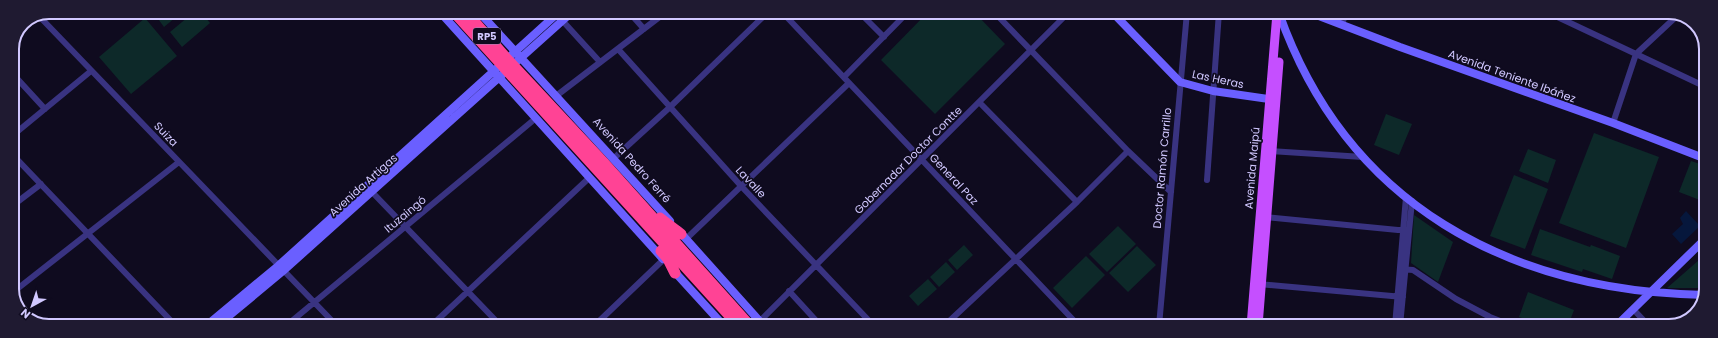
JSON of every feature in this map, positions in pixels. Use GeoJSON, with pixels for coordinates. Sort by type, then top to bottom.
{"type":"FeatureCollection","features":[{"type":"Feature","properties":{"kind":"highway","name":"Avenida Pedro Ferré"},"geometry":{"type":"LineString","coordinates":[[461,19],[507,65],[601,167],[733,319]]}},
{"type":"Feature","properties":{"kind":"highway","name":"Avenida Pedro Ferré"},"geometry":{"type":"LineString","coordinates":[[471,19],[507,65]]}},
{"type":"Feature","properties":{"kind":"highway","name":"Avenida Pedro Ferré"},"geometry":{"type":"LineString","coordinates":[[601,167],[752,319]]}},
{"type":"Feature","properties":{"kind":"highway"},"geometry":{"type":"LineString","coordinates":[[601,167],[684,237]]}},
{"type":"Feature","properties":{"kind":"highway"},"geometry":{"type":"LineString","coordinates":[[601,167],[632,218],[668,259],[675,273]]}},
{"type":"Feature","properties":{"kind":"main road","name":"Avenida Pedro Ferré"},"geometry":{"type":"LineString","coordinates":[[449,19],[507,65],[556,96],[663,260],[718,319]]}},
{"type":"Feature","properties":{"kind":"main road","name":"Avenida Pedro Ferré"},"geometry":{"type":"LineString","coordinates":[[483,19],[536,118],[601,167]]}},
{"type":"Feature","properties":{"kind":"main road"},"geometry":{"type":"LineString","coordinates":[[507,65],[554,19]]}},
{"type":"Feature","properties":{"kind":"main road","name":"Las Heras"},"geometry":{"type":"LineString","coordinates":[[1119,19],[1180,82],[1213,92],[1273,100]]}},
{"type":"Feature","properties":{"kind":"main road","name":"Avenida Maipú"},"geometry":{"type":"LineString","coordinates":[[1252,319],[1258,284],[1280,19]]}},
{"type":"Feature","properties":{"kind":"main road"},"geometry":{"type":"LineString","coordinates":[[1282,19],[1299,61],[1317,96],[1331,117],[1363,157],[1409,199],[1442,224],[1473,242],[1522,264],[1585,282],[1650,293],[1698,295]]}},
{"type":"Feature","properties":{"kind":"main road","name":"Avenida Teniente Ibáñez"},"geometry":{"type":"LineString","coordinates":[[1329,19],[1407,50],[1612,123],[1699,156]]}},
{"type":"Feature","properties":{"kind":"main road","name":"Avenida Artigas"},"geometry":{"type":"LineString","coordinates":[[215,319],[280,269],[372,192],[507,65]]}},
{"type":"Feature","properties":{"kind":"main road","name":"Avenida Artigas"},"geometry":{"type":"LineString","coordinates":[[225,319],[507,65]]}},
{"type":"Feature","properties":{"kind":"main road"},"geometry":{"type":"LineString","coordinates":[[684,237],[753,319]]}},
{"type":"Feature","properties":{"kind":"main road"},"geometry":{"type":"LineString","coordinates":[[1623,319],[1699,245]]}},
{"type":"Feature","properties":{"kind":"main road","name":"Avenida Maipú"},"geometry":{"type":"LineString","coordinates":[[1258,284],[1258,319]]}},
{"type":"Feature","properties":{"kind":"street"},"geometry":{"type":"LineString","coordinates":[[562,19],[600,62]]}},
{"type":"Feature","properties":{"kind":"street"},"geometry":{"type":"LineString","coordinates":[[635,19],[644,29]]}},
{"type":"Feature","properties":{"kind":"street"},"geometry":{"type":"LineString","coordinates":[[556,96],[657,19]]}},
{"type":"Feature","properties":{"kind":"street"},"geometry":{"type":"LineString","coordinates":[[440,319],[601,167],[670,108],[761,19]]}},
{"type":"Feature","properties":{"kind":"street","name":"General Paz"},"geometry":{"type":"LineString","coordinates":[[789,19],[1072,319]]}},
{"type":"Feature","properties":{"kind":"street"},"geometry":{"type":"LineString","coordinates":[[866,19],[884,37]]}},
{"type":"Feature","properties":{"kind":"street"},"geometry":{"type":"LineString","coordinates":[[844,77],[901,19]]}},
{"type":"Feature","properties":{"kind":"street"},"geometry":{"type":"LineString","coordinates":[[1001,19],[1128,151],[1171,192]]}},
{"type":"Feature","properties":{"kind":"street","name":"Gobernador Doctor Contte"},"geometry":{"type":"LineString","coordinates":[[762,319],[1062,19]]}},
{"type":"Feature","properties":{"kind":"street","name":"Doctor Ramón Carrillo"},"geometry":{"type":"LineString","coordinates":[[1160,319],[1185,19]]}},
{"type":"Feature","properties":{"kind":"street"},"geometry":{"type":"LineString","coordinates":[[1207,180],[1218,19]]}},
{"type":"Feature","properties":{"kind":"street"},"geometry":{"type":"LineString","coordinates":[[1342,24],[1344,19]]}},
{"type":"Feature","properties":{"kind":"street"},"geometry":{"type":"LineString","coordinates":[[1562,19],[1699,84]]}},
{"type":"Feature","properties":{"kind":"street","name":"Suiza"},"geometry":{"type":"LineString","coordinates":[[43,20],[329,319]]}},
{"type":"Feature","properties":{"kind":"street"},"geometry":{"type":"LineString","coordinates":[[1612,123],[1636,54],[1672,20]]}},
{"type":"Feature","properties":{"kind":"street","name":"Lavalle"},"geometry":{"type":"LineString","coordinates":[[618,49],[742,187],[867,319]]}},
{"type":"Feature","properties":{"kind":"street"},"geometry":{"type":"LineString","coordinates":[[19,130],[92,71]]}},
{"type":"Feature","properties":{"kind":"street"},"geometry":{"type":"LineString","coordinates":[[19,81],[45,109]]}},
{"type":"Feature","properties":{"kind":"street"},"geometry":{"type":"LineString","coordinates":[[684,237],[742,187],[849,83]]}},
{"type":"Feature","properties":{"kind":"street"},"geometry":{"type":"LineString","coordinates":[[980,102],[1076,202]]}},
{"type":"Feature","properties":{"kind":"street","name":"Ituzaingó"},"geometry":{"type":"LineString","coordinates":[[294,319],[536,118]]}},
{"type":"Feature","properties":{"kind":"street"},"geometry":{"type":"LineString","coordinates":[[952,319],[1128,151]]}},
{"type":"Feature","properties":{"kind":"street"},"geometry":{"type":"LineString","coordinates":[[1269,151],[1363,157]]}},
{"type":"Feature","properties":{"kind":"street"},"geometry":{"type":"LineString","coordinates":[[19,162],[169,319]]}},
{"type":"Feature","properties":{"kind":"street"},"geometry":{"type":"LineString","coordinates":[[19,287],[179,162]]}},
{"type":"Feature","properties":{"kind":"street"},"geometry":{"type":"LineString","coordinates":[[19,200],[40,184]]}},
{"type":"Feature","properties":{"kind":"street"},"geometry":{"type":"LineString","coordinates":[[372,192],[494,319]]}},
{"type":"Feature","properties":{"kind":"street"},"geometry":{"type":"LineString","coordinates":[[1400,319],[1409,199]]}},
{"type":"Feature","properties":{"kind":"street"},"geometry":{"type":"LineString","coordinates":[[1264,217],[1406,230]]}},
{"type":"Feature","properties":{"kind":"street"},"geometry":{"type":"LineString","coordinates":[[601,319],[663,260]]}},
{"type":"Feature","properties":{"kind":"street"},"geometry":{"type":"LineString","coordinates":[[1403,270],[1413,270],[1456,299],[1495,319]]}},
{"type":"Feature","properties":{"kind":"street"},"geometry":{"type":"LineString","coordinates":[[1258,284],[1401,297]]}},
{"type":"Feature","properties":{"kind":"street"},"geometry":{"type":"LineString","coordinates":[[789,291],[815,319]]}},
{"type":"Feature","properties":{"kind":"street"},"geometry":{"type":"LineString","coordinates":[[1396,319],[1401,297]]}},
{"type":"Feature","properties":{"kind":"street"},"geometry":{"type":"LineString","coordinates":[[1633,309],[1642,319]]}},
{"type":"Feature","properties":{"kind":"green space"},"geometry":{"type":"Polygon","coordinates":[[[144,19],[146,19],[177,56],[131,94],[99,57],[144,19]]]}},
{"type":"Feature","properties":{"kind":"green space"},"geometry":{"type":"Polygon","coordinates":[[[158,19],[174,19],[164,27],[158,19]]]}},
{"type":"Feature","properties":{"kind":"green space"},"geometry":{"type":"Polygon","coordinates":[[[186,19],[207,19],[210,23],[182,47],[170,32],[186,19]]]}},
{"type":"Feature","properties":{"kind":"green space"},"geometry":{"type":"Polygon","coordinates":[[[921,19],[981,19],[1005,44],[935,114],[881,60],[921,19]]]}},
{"type":"Feature","properties":{"kind":"green space"},"geometry":{"type":"Polygon","coordinates":[[[1386,114],[1412,124],[1399,155],[1374,145],[1386,114]]]}},
{"type":"Feature","properties":{"kind":"green space"},"geometry":{"type":"Polygon","coordinates":[[[1594,133],[1659,157],[1626,248],[1559,223],[1594,133]]]}},
{"type":"Feature","properties":{"kind":"green space"},"geometry":{"type":"Polygon","coordinates":[[[1528,149],[1556,160],[1548,183],[1519,171],[1528,149]]]}},
{"type":"Feature","properties":{"kind":"green space"},"geometry":{"type":"Polygon","coordinates":[[[1691,161],[1699,164],[1699,200],[1679,192],[1691,161]]]}},
{"type":"Feature","properties":{"kind":"green space"},"geometry":{"type":"Polygon","coordinates":[[[1514,175],[1548,189],[1525,249],[1490,236],[1514,175]]]}},
{"type":"Feature","properties":{"kind":"green space"},"geometry":{"type":"Polygon","coordinates":[[[1414,215],[1453,242],[1438,282],[1411,263],[1414,215]]]}},
{"type":"Feature","properties":{"kind":"green space"},"geometry":{"type":"Polygon","coordinates":[[[1118,226],[1136,244],[1107,272],[1089,254],[1118,226]]]}},
{"type":"Feature","properties":{"kind":"green space"},"geometry":{"type":"Polygon","coordinates":[[[1540,229],[1620,256],[1612,279],[1583,269],[1582,272],[1531,255],[1540,229]]]}},
{"type":"Feature","properties":{"kind":"green space"},"geometry":{"type":"Polygon","coordinates":[[[964,245],[973,255],[957,270],[948,260],[964,245]]]}},
{"type":"Feature","properties":{"kind":"green space"},"geometry":{"type":"Polygon","coordinates":[[[1137,246],[1156,265],[1128,292],[1109,273],[1137,246]]]}},
{"type":"Feature","properties":{"kind":"green space"},"geometry":{"type":"Polygon","coordinates":[[[1086,256],[1105,275],[1072,308],[1053,288],[1086,256]]]}},
{"type":"Feature","properties":{"kind":"green space"},"geometry":{"type":"Polygon","coordinates":[[[1699,260],[1699,288],[1667,288],[1699,260]]]}},
{"type":"Feature","properties":{"kind":"green space"},"geometry":{"type":"Polygon","coordinates":[[[946,262],[955,272],[939,287],[930,277],[946,262]]]}},
{"type":"Feature","properties":{"kind":"green space"},"geometry":{"type":"Polygon","coordinates":[[[928,279],[937,289],[918,306],[909,296],[928,279]]]}},
{"type":"Feature","properties":{"kind":"green space"},"geometry":{"type":"Polygon","coordinates":[[[1528,292],[1574,310],[1571,319],[1525,319],[1519,317],[1528,292]]]}},
{"type":"Feature","properties":{"kind":"water"},"geometry":{"type":"Polygon","coordinates":[[[1686,211],[1699,225],[1699,227],[1681,244],[1672,234],[1683,224],[1680,218],[1686,211]]]}}]}
